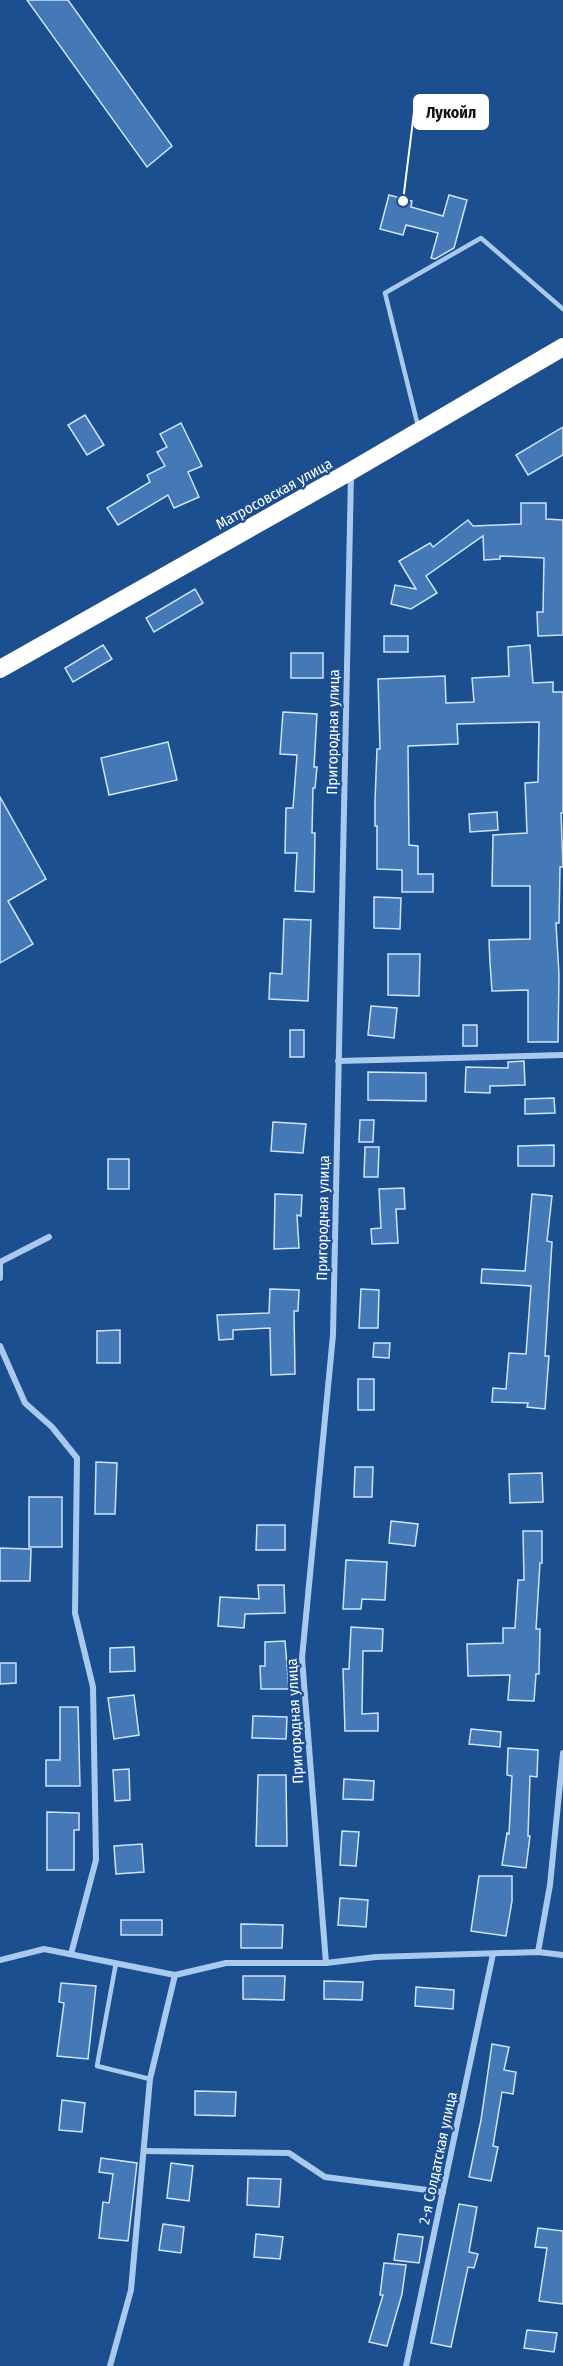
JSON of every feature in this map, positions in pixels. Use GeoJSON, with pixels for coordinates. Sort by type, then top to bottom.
{"type":"FeatureCollection","features":[{"type":"Feature","properties":{"kind":"highway","name":"Матросовская улица"},"geometry":{"type":"LineString","coordinates":[[0,669],[351,471],[563,347]]}},
{"type":"Feature","properties":{"kind":"street","name":"Пригородная улица"},"geometry":{"type":"LineString","coordinates":[[326,1963],[302,1658],[333,1335],[351,471]]}},
{"type":"Feature","properties":{"kind":"street"},"geometry":{"type":"LineString","coordinates":[[338,1061],[563,1055]]}},
{"type":"Feature","properties":{"kind":"street"},"geometry":{"type":"LineString","coordinates":[[0,1278],[0,1262],[49,1237]]}},
{"type":"Feature","properties":{"kind":"street"},"geometry":{"type":"LineString","coordinates":[[0,1346],[25,1403],[52,1427],[77,1458],[75,1613],[93,1688],[96,1860],[71,1954]]}},
{"type":"Feature","properties":{"kind":"street"},"geometry":{"type":"LineString","coordinates":[[538,1952],[550,1885],[563,1753]]}},
{"type":"Feature","properties":{"kind":"street"},"geometry":{"type":"LineString","coordinates":[[0,1959],[44,1949],[175,1975],[226,1963],[326,1963],[376,1957],[538,1952],[563,1955]]}},
{"type":"Feature","properties":{"kind":"street","name":"2-я Солдатская улица"},"geometry":{"type":"LineString","coordinates":[[406,2366],[493,1954]]}},
{"type":"Feature","properties":{"kind":"street"},"geometry":{"type":"LineString","coordinates":[[110,2366],[131,2290],[150,2079],[175,1975]]}},
{"type":"Feature","properties":{"kind":"street"},"geometry":{"type":"LineString","coordinates":[[144,2151],[289,2153],[325,2177],[443,2192]]}},
{"type":"Feature","properties":{"kind":"lane"},"geometry":{"type":"LineString","coordinates":[[420,431],[385,293],[481,238],[563,309]]}},
{"type":"Feature","properties":{"kind":"lane"},"geometry":{"type":"LineString","coordinates":[[116,1963],[96,2066],[150,2079]]}},
{"type":"Feature","properties":{"kind":"building"},"geometry":{"type":"Polygon","coordinates":[[[27,0],[68,0],[172,146],[147,167],[27,0]]]}},
{"type":"Feature","properties":{"kind":"building"},"geometry":{"type":"Polygon","coordinates":[[[389,195],[412,201],[411,207],[443,216],[449,195],[467,200],[454,248],[435,259],[431,258],[438,233],[406,225],[403,235],[380,229],[389,195]]]}},
{"type":"Feature","properties":{"kind":"building"},"geometry":{"type":"Polygon","coordinates":[[[85,415],[104,445],[87,455],[68,425],[85,415]]]}},
{"type":"Feature","properties":{"kind":"building"},"geometry":{"type":"Polygon","coordinates":[[[181,423],[202,466],[188,472],[199,497],[174,508],[168,495],[118,525],[107,508],[150,482],[147,475],[165,466],[157,452],[167,447],[160,434],[181,423]]]}},
{"type":"Feature","properties":{"kind":"building"},"geometry":{"type":"Polygon","coordinates":[[[563,427],[563,455],[528,475],[516,455],[563,427]]]}},
{"type":"Feature","properties":{"kind":"building"},"geometry":{"type":"Polygon","coordinates":[[[521,503],[546,503],[546,519],[563,520],[563,635],[538,636],[537,612],[543,612],[544,558],[500,556],[500,559],[484,560],[483,536],[426,576],[437,593],[411,609],[391,604],[395,585],[416,589],[399,561],[430,543],[433,547],[468,520],[473,526],[521,524],[521,503]]]}},
{"type":"Feature","properties":{"kind":"building"},"geometry":{"type":"Polygon","coordinates":[[[195,589],[203,603],[154,632],[146,618],[195,589]]]}},
{"type":"Feature","properties":{"kind":"building"},"geometry":{"type":"Polygon","coordinates":[[[384,636],[408,636],[408,652],[384,652],[384,636]]]}},
{"type":"Feature","properties":{"kind":"building"},"geometry":{"type":"Polygon","coordinates":[[[103,645],[112,659],[73,682],[65,668],[103,645]]]}},
{"type":"Feature","properties":{"kind":"building"},"geometry":{"type":"Polygon","coordinates":[[[530,645],[533,683],[553,682],[553,692],[563,692],[563,813],[561,813],[563,867],[560,867],[559,923],[556,923],[559,975],[558,1042],[528,1042],[528,990],[492,991],[490,963],[489,940],[530,939],[530,886],[492,886],[493,835],[527,833],[525,783],[538,782],[539,722],[457,724],[458,744],[408,746],[409,845],[418,846],[418,874],[433,874],[433,892],[402,892],[402,870],[377,869],[375,801],[377,749],[380,749],[378,679],[445,676],[446,703],[474,702],[472,678],[509,676],[508,647],[530,645]]]}},
{"type":"Feature","properties":{"kind":"building"},"geometry":{"type":"Polygon","coordinates":[[[291,653],[323,653],[323,678],[291,678],[291,653]]]}},
{"type":"Feature","properties":{"kind":"building"},"geometry":{"type":"Polygon","coordinates":[[[283,712],[317,714],[314,767],[317,767],[315,788],[313,788],[312,833],[315,833],[314,892],[295,891],[297,853],[285,853],[286,808],[293,808],[297,755],[280,754],[283,712]]]}},
{"type":"Feature","properties":{"kind":"building"},"geometry":{"type":"Polygon","coordinates":[[[168,742],[177,780],[109,795],[101,758],[168,742]]]}},
{"type":"Feature","properties":{"kind":"building"},"geometry":{"type":"Polygon","coordinates":[[[0,797],[46,879],[8,901],[33,944],[0,963],[0,797]]]}},
{"type":"Feature","properties":{"kind":"building"},"geometry":{"type":"Polygon","coordinates":[[[497,812],[498,830],[470,832],[469,814],[497,812]]]}},
{"type":"Feature","properties":{"kind":"building"},"geometry":{"type":"Polygon","coordinates":[[[374,897],[401,898],[400,929],[374,928],[374,897]]]}},
{"type":"Feature","properties":{"kind":"building"},"geometry":{"type":"Polygon","coordinates":[[[284,919],[311,920],[308,1001],[269,999],[270,973],[282,974],[284,919]]]}},
{"type":"Feature","properties":{"kind":"building"},"geometry":{"type":"Polygon","coordinates":[[[388,954],[420,954],[419,996],[388,995],[388,954]]]}},
{"type":"Feature","properties":{"kind":"building"},"geometry":{"type":"Polygon","coordinates":[[[371,1006],[397,1008],[394,1038],[368,1035],[371,1006]]]}},
{"type":"Feature","properties":{"kind":"building"},"geometry":{"type":"Polygon","coordinates":[[[463,1025],[477,1025],[477,1046],[463,1046],[463,1025]]]}},
{"type":"Feature","properties":{"kind":"building"},"geometry":{"type":"Polygon","coordinates":[[[290,1030],[304,1030],[304,1057],[290,1057],[290,1030]]]}},
{"type":"Feature","properties":{"kind":"building"},"geometry":{"type":"Polygon","coordinates":[[[524,1061],[525,1085],[490,1086],[490,1093],[465,1092],[466,1067],[508,1068],[508,1062],[524,1061]]]}},
{"type":"Feature","properties":{"kind":"building"},"geometry":{"type":"Polygon","coordinates":[[[368,1072],[426,1073],[426,1101],[368,1100],[368,1072]]]}},
{"type":"Feature","properties":{"kind":"building"},"geometry":{"type":"Polygon","coordinates":[[[554,1098],[555,1113],[525,1114],[525,1099],[554,1098]]]}},
{"type":"Feature","properties":{"kind":"building"},"geometry":{"type":"Polygon","coordinates":[[[360,1120],[374,1120],[373,1142],[359,1142],[360,1120]]]}},
{"type":"Feature","properties":{"kind":"building"},"geometry":{"type":"Polygon","coordinates":[[[273,1122],[306,1124],[303,1153],[271,1151],[273,1122]]]}},
{"type":"Feature","properties":{"kind":"building"},"geometry":{"type":"Polygon","coordinates":[[[554,1145],[554,1166],[518,1166],[518,1146],[554,1145]]]}},
{"type":"Feature","properties":{"kind":"building"},"geometry":{"type":"Polygon","coordinates":[[[365,1147],[379,1147],[378,1177],[364,1177],[365,1147]]]}},
{"type":"Feature","properties":{"kind":"building"},"geometry":{"type":"Polygon","coordinates":[[[108,1159],[129,1159],[129,1189],[108,1189],[108,1159]]]}},
{"type":"Feature","properties":{"kind":"building"},"geometry":{"type":"Polygon","coordinates":[[[404,1188],[405,1209],[396,1209],[398,1243],[372,1244],[371,1229],[381,1228],[379,1189],[404,1188]]]}},
{"type":"Feature","properties":{"kind":"building"},"geometry":{"type":"Polygon","coordinates":[[[275,1194],[302,1195],[301,1216],[297,1215],[299,1248],[274,1249],[275,1194]]]}},
{"type":"Feature","properties":{"kind":"building"},"geometry":{"type":"Polygon","coordinates":[[[532,1194],[552,1196],[547,1241],[552,1242],[545,1356],[549,1356],[545,1409],[527,1407],[528,1403],[492,1402],[493,1388],[506,1389],[509,1353],[526,1354],[531,1286],[481,1283],[482,1269],[525,1271],[532,1194]]]}},
{"type":"Feature","properties":{"kind":"building"},"geometry":{"type":"Polygon","coordinates":[[[270,1289],[299,1290],[298,1311],[294,1311],[295,1374],[271,1375],[270,1328],[233,1330],[233,1339],[219,1340],[217,1315],[269,1313],[270,1289]]]}},
{"type":"Feature","properties":{"kind":"building"},"geometry":{"type":"Polygon","coordinates":[[[361,1289],[379,1290],[378,1328],[359,1328],[361,1289]]]}},
{"type":"Feature","properties":{"kind":"building"},"geometry":{"type":"Polygon","coordinates":[[[120,1330],[120,1363],[97,1363],[97,1331],[120,1330]]]}},
{"type":"Feature","properties":{"kind":"building"},"geometry":{"type":"Polygon","coordinates":[[[374,1343],[390,1343],[389,1358],[373,1357],[374,1343]]]}},
{"type":"Feature","properties":{"kind":"building"},"geometry":{"type":"Polygon","coordinates":[[[358,1379],[374,1379],[374,1410],[358,1410],[358,1379]]]}},
{"type":"Feature","properties":{"kind":"building"},"geometry":{"type":"Polygon","coordinates":[[[96,1462],[117,1463],[115,1514],[95,1514],[96,1462]]]}},
{"type":"Feature","properties":{"kind":"building"},"geometry":{"type":"Polygon","coordinates":[[[355,1467],[373,1467],[372,1497],[354,1497],[355,1467]]]}},
{"type":"Feature","properties":{"kind":"building"},"geometry":{"type":"Polygon","coordinates":[[[542,1473],[543,1502],[510,1503],[509,1474],[542,1473]]]}},
{"type":"Feature","properties":{"kind":"building"},"geometry":{"type":"Polygon","coordinates":[[[29,1497],[62,1497],[62,1547],[29,1547],[29,1497]]]}},
{"type":"Feature","properties":{"kind":"building"},"geometry":{"type":"Polygon","coordinates":[[[391,1521],[418,1524],[415,1546],[389,1543],[391,1521]]]}},
{"type":"Feature","properties":{"kind":"building"},"geometry":{"type":"Polygon","coordinates":[[[257,1525],[285,1525],[285,1550],[256,1550],[257,1525]]]}},
{"type":"Feature","properties":{"kind":"building"},"geometry":{"type":"Polygon","coordinates":[[[523,1531],[542,1531],[542,1563],[540,1563],[536,1629],[540,1629],[539,1674],[536,1674],[534,1701],[508,1700],[510,1675],[468,1676],[467,1644],[503,1643],[503,1628],[515,1628],[518,1580],[524,1580],[523,1531]]]}},
{"type":"Feature","properties":{"kind":"building"},"geometry":{"type":"Polygon","coordinates":[[[0,1548],[31,1549],[30,1581],[0,1581],[0,1548]]]}},
{"type":"Feature","properties":{"kind":"building"},"geometry":{"type":"Polygon","coordinates":[[[346,1560],[387,1562],[385,1600],[362,1599],[361,1609],[343,1609],[346,1560]]]}},
{"type":"Feature","properties":{"kind":"building"},"geometry":{"type":"Polygon","coordinates":[[[258,1585],[284,1585],[285,1613],[245,1614],[244,1628],[218,1626],[220,1597],[259,1599],[258,1585]]]}},
{"type":"Feature","properties":{"kind":"building"},"geometry":{"type":"Polygon","coordinates":[[[351,1627],[383,1629],[382,1651],[363,1651],[362,1714],[378,1713],[378,1731],[345,1731],[343,1669],[349,1669],[351,1627]]]}},
{"type":"Feature","properties":{"kind":"building"},"geometry":{"type":"Polygon","coordinates":[[[285,1641],[289,1689],[261,1689],[260,1666],[265,1666],[265,1642],[285,1641]]]}},
{"type":"Feature","properties":{"kind":"building"},"geometry":{"type":"Polygon","coordinates":[[[134,1647],[135,1671],[110,1672],[110,1648],[134,1647]]]}},
{"type":"Feature","properties":{"kind":"building"},"geometry":{"type":"Polygon","coordinates":[[[0,1663],[16,1663],[16,1683],[0,1684],[0,1663]]]}},
{"type":"Feature","properties":{"kind":"building"},"geometry":{"type":"Polygon","coordinates":[[[134,1695],[139,1735],[114,1739],[108,1698],[134,1695]]]}},
{"type":"Feature","properties":{"kind":"building"},"geometry":{"type":"Polygon","coordinates":[[[60,1707],[78,1707],[80,1786],[46,1786],[46,1760],[60,1760],[60,1707]]]}},
{"type":"Feature","properties":{"kind":"building"},"geometry":{"type":"Polygon","coordinates":[[[253,1716],[287,1717],[286,1739],[252,1738],[253,1716]]]}},
{"type":"Feature","properties":{"kind":"building"},"geometry":{"type":"Polygon","coordinates":[[[471,1729],[501,1732],[500,1747],[469,1744],[471,1729]]]}},
{"type":"Feature","properties":{"kind":"building"},"geometry":{"type":"Polygon","coordinates":[[[508,1748],[538,1750],[537,1777],[530,1776],[528,1836],[530,1836],[526,1868],[502,1865],[507,1833],[509,1834],[512,1776],[507,1775],[508,1748]]]}},
{"type":"Feature","properties":{"kind":"building"},"geometry":{"type":"Polygon","coordinates":[[[129,1769],[130,1800],[115,1801],[113,1770],[129,1769]]]}},
{"type":"Feature","properties":{"kind":"building"},"geometry":{"type":"Polygon","coordinates":[[[258,1775],[286,1775],[287,1846],[256,1846],[258,1775]]]}},
{"type":"Feature","properties":{"kind":"building"},"geometry":{"type":"Polygon","coordinates":[[[344,1779],[374,1781],[373,1800],[343,1799],[344,1779]]]}},
{"type":"Feature","properties":{"kind":"building"},"geometry":{"type":"Polygon","coordinates":[[[47,1812],[79,1813],[79,1830],[74,1830],[74,1870],[47,1870],[47,1812]]]}},
{"type":"Feature","properties":{"kind":"building"},"geometry":{"type":"Polygon","coordinates":[[[342,1831],[359,1832],[356,1866],[340,1865],[342,1831]]]}},
{"type":"Feature","properties":{"kind":"building"},"geometry":{"type":"Polygon","coordinates":[[[142,1844],[144,1872],[116,1874],[114,1846],[142,1844]]]}},
{"type":"Feature","properties":{"kind":"building"},"geometry":{"type":"Polygon","coordinates":[[[479,1876],[512,1876],[512,1901],[506,1936],[471,1931],[479,1876]]]}},
{"type":"Feature","properties":{"kind":"building"},"geometry":{"type":"Polygon","coordinates":[[[340,1898],[368,1900],[366,1927],[338,1925],[340,1898]]]}},
{"type":"Feature","properties":{"kind":"building"},"geometry":{"type":"Polygon","coordinates":[[[121,1920],[162,1920],[162,1935],[121,1935],[121,1920]]]}},
{"type":"Feature","properties":{"kind":"building"},"geometry":{"type":"Polygon","coordinates":[[[241,1924],[283,1925],[282,1948],[241,1948],[241,1924]]]}},
{"type":"Feature","properties":{"kind":"building"},"geometry":{"type":"Polygon","coordinates":[[[243,1976],[285,1976],[284,2000],[243,1999],[243,1976]]]}},
{"type":"Feature","properties":{"kind":"building"},"geometry":{"type":"Polygon","coordinates":[[[324,1981],[363,1982],[362,2000],[324,1999],[324,1981]]]}},
{"type":"Feature","properties":{"kind":"building"},"geometry":{"type":"Polygon","coordinates":[[[61,1983],[96,1986],[88,2059],[57,2056],[64,2003],[59,2002],[61,1983]]]}},
{"type":"Feature","properties":{"kind":"building"},"geometry":{"type":"Polygon","coordinates":[[[416,1987],[454,1990],[453,2009],[415,2006],[416,1987]]]}},
{"type":"Feature","properties":{"kind":"building"},"geometry":{"type":"Polygon","coordinates":[[[492,2044],[509,2047],[504,2070],[516,2072],[513,2094],[502,2092],[493,2146],[498,2147],[491,2181],[469,2177],[481,2120],[492,2044]]]}},
{"type":"Feature","properties":{"kind":"building"},"geometry":{"type":"Polygon","coordinates":[[[195,2091],[236,2092],[235,2116],[195,2115],[195,2091]]]}},
{"type":"Feature","properties":{"kind":"building"},"geometry":{"type":"Polygon","coordinates":[[[62,2100],[85,2103],[82,2132],[59,2130],[62,2100]]]}},
{"type":"Feature","properties":{"kind":"building"},"geometry":{"type":"Polygon","coordinates":[[[101,2158],[137,2163],[128,2241],[99,2238],[103,2202],[109,2203],[113,2174],[99,2172],[101,2158]]]}},
{"type":"Feature","properties":{"kind":"building"},"geometry":{"type":"Polygon","coordinates":[[[171,2163],[193,2166],[189,2201],[167,2198],[171,2163]]]}},
{"type":"Feature","properties":{"kind":"building"},"geometry":{"type":"Polygon","coordinates":[[[248,2178],[281,2179],[279,2207],[247,2205],[248,2178]]]}},
{"type":"Feature","properties":{"kind":"building"},"geometry":{"type":"Polygon","coordinates":[[[459,2204],[477,2207],[469,2252],[478,2254],[474,2268],[468,2267],[451,2347],[431,2343],[459,2204]]]}},
{"type":"Feature","properties":{"kind":"building"},"geometry":{"type":"Polygon","coordinates":[[[163,2224],[184,2227],[181,2253],[159,2250],[163,2224]]]}},
{"type":"Feature","properties":{"kind":"building"},"geometry":{"type":"Polygon","coordinates":[[[538,2228],[563,2231],[563,2304],[539,2301],[547,2248],[535,2247],[538,2228]]]}},
{"type":"Feature","properties":{"kind":"building"},"geometry":{"type":"Polygon","coordinates":[[[256,2234],[283,2237],[280,2259],[254,2257],[256,2234]]]}},
{"type":"Feature","properties":{"kind":"building"},"geometry":{"type":"Polygon","coordinates":[[[398,2234],[423,2237],[419,2263],[394,2260],[398,2234]]]}},
{"type":"Feature","properties":{"kind":"building"},"geometry":{"type":"Polygon","coordinates":[[[384,2263],[406,2265],[402,2294],[387,2346],[369,2342],[383,2295],[380,2295],[384,2263]]]}},
{"type":"Feature","properties":{"kind":"building"},"geometry":{"type":"Polygon","coordinates":[[[527,2330],[557,2333],[554,2352],[524,2348],[527,2330]]]}},
{"type":"Feature","properties":{"kind":"place","name":"Лукойл"},"geometry":{"type":"Point","coordinates":[403,201]}}]}
